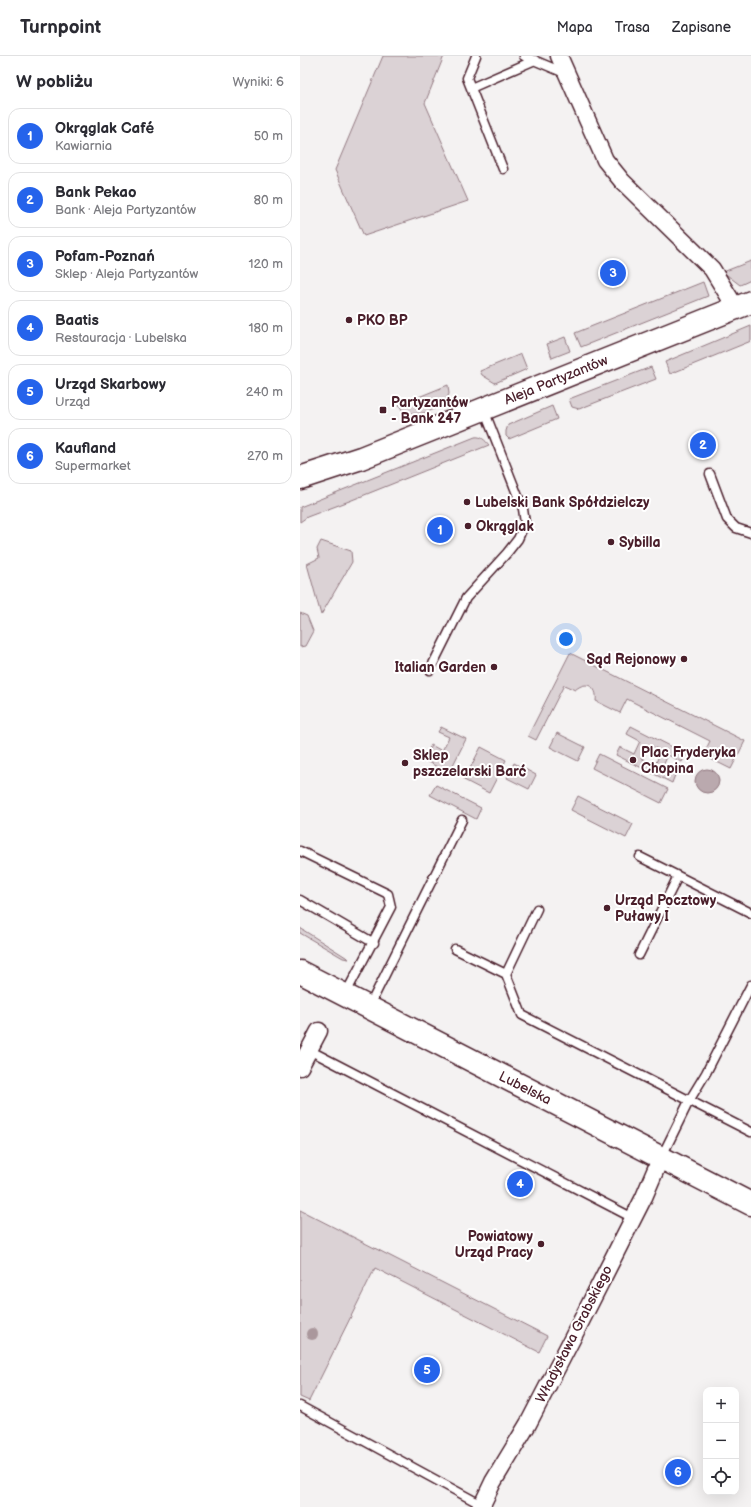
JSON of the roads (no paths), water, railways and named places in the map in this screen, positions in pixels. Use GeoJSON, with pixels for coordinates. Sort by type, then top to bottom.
{"type":"FeatureCollection","features":[{"type":"Feature","properties":{"kind":"main road","name":"Aleja Partyzantów"},"geometry":{"type":"LineString","coordinates":[[300,478],[361,458],[744,305]]}},
{"type":"Feature","properties":{"kind":"main road","name":"Aleja Partyzantów"},"geometry":{"type":"LineString","coordinates":[[300,492],[361,458]]}},
{"type":"Feature","properties":{"kind":"main road","name":"Lubelska"},"geometry":{"type":"LineString","coordinates":[[300,972],[751,1204]]}},
{"type":"Feature","properties":{"kind":"street"},"geometry":{"type":"LineString","coordinates":[[559,56],[605,160],[622,181],[712,269],[744,305]]}},
{"type":"Feature","properties":{"kind":"street"},"geometry":{"type":"LineString","coordinates":[[300,1067],[319,1031]]}},
{"type":"Feature","properties":{"kind":"street","name":"Władysława Grabskiego"},"geometry":{"type":"LineString","coordinates":[[481,1506],[493,1482],[528,1424],[633,1218],[661,1158]]}},
{"type":"Feature","properties":{"kind":"lane"},"geometry":{"type":"LineString","coordinates":[[476,56],[467,78],[503,169]]}},
{"type":"Feature","properties":{"kind":"lane"},"geometry":{"type":"LineString","coordinates":[[524,56],[567,74]]}},
{"type":"Feature","properties":{"kind":"lane"},"geometry":{"type":"LineString","coordinates":[[471,88],[535,60]]}},
{"type":"Feature","properties":{"kind":"lane"},"geometry":{"type":"LineString","coordinates":[[430,670],[466,598],[507,553],[518,539],[525,523],[523,509],[484,409]]}},
{"type":"Feature","properties":{"kind":"lane"},"geometry":{"type":"LineString","coordinates":[[710,474],[728,519],[736,528],[751,533]]}},
{"type":"Feature","properties":{"kind":"lane"},"geometry":{"type":"LineString","coordinates":[[368,1007],[462,820]]}},
{"type":"Feature","properties":{"kind":"lane"},"geometry":{"type":"LineString","coordinates":[[300,851],[388,894],[391,907],[345,995]]}},
{"type":"Feature","properties":{"kind":"lane"},"geometry":{"type":"LineString","coordinates":[[640,857],[751,913]]}},
{"type":"Feature","properties":{"kind":"lane"},"geometry":{"type":"LineString","coordinates":[[639,955],[678,876]]}},
{"type":"Feature","properties":{"kind":"lane"},"geometry":{"type":"LineString","coordinates":[[300,900],[374,942]]}},
{"type":"Feature","properties":{"kind":"lane"},"geometry":{"type":"LineString","coordinates":[[506,974],[537,909]]}},
{"type":"Feature","properties":{"kind":"lane"},"geometry":{"type":"LineString","coordinates":[[455,949],[506,974],[522,1015],[751,1132]]}},
{"type":"Feature","properties":{"kind":"lane"},"geometry":{"type":"LineString","coordinates":[[661,1158],[689,1101],[706,1073],[751,985]]}},
{"type":"Feature","properties":{"kind":"lane"},"geometry":{"type":"LineString","coordinates":[[309,1050],[633,1218]]}},
{"type":"Feature","properties":{"kind":"lane"},"geometry":{"type":"LineString","coordinates":[[300,1406],[481,1506]]}},
{"type":"Feature","properties":{"kind":"place","name":"Pofam-Poznań"},"geometry":{"type":"Point","coordinates":[613,273]}},
{"type":"Feature","properties":{"kind":"place","name":"PKO BP"},"geometry":{"type":"Point","coordinates":[349,320]}},
{"type":"Feature","properties":{"kind":"place","name":"Partyzantów - Bank 247"},"geometry":{"type":"Point","coordinates":[383,410]}},
{"type":"Feature","properties":{"kind":"place","name":"Bank Pekao"},"geometry":{"type":"Point","coordinates":[703,445]}},
{"type":"Feature","properties":{"kind":"place","name":"Lubelski Bank Spółdzielczy"},"geometry":{"type":"Point","coordinates":[467,502]}},
{"type":"Feature","properties":{"kind":"place","name":"Okrąglak"},"geometry":{"type":"Point","coordinates":[468,526]}},
{"type":"Feature","properties":{"kind":"place","name":"Okrąglak Café"},"geometry":{"type":"Point","coordinates":[440,530]}},
{"type":"Feature","properties":{"kind":"place","name":"Sybilla"},"geometry":{"type":"Point","coordinates":[611,542]}},
{"type":"Feature","properties":{"kind":"place","name":"Sąd Rejonowy"},"geometry":{"type":"Point","coordinates":[684,659]}},
{"type":"Feature","properties":{"kind":"place","name":"Italian Garden"},"geometry":{"type":"Point","coordinates":[494,667]}},
{"type":"Feature","properties":{"kind":"place","name":"Plac Fryderyka Chopina"},"geometry":{"type":"Point","coordinates":[633,760]}},
{"type":"Feature","properties":{"kind":"place","name":"Sklep pszczelarski Barć"},"geometry":{"type":"Point","coordinates":[405,763]}},
{"type":"Feature","properties":{"kind":"place","name":"Urząd Pocztowy Puławy I"},"geometry":{"type":"Point","coordinates":[607,908]}},
{"type":"Feature","properties":{"kind":"place","name":"Baatis"},"geometry":{"type":"Point","coordinates":[520,1184]}},
{"type":"Feature","properties":{"kind":"place","name":"Powiatowy Urząd Pracy"},"geometry":{"type":"Point","coordinates":[541,1244]}},
{"type":"Feature","properties":{"kind":"place","name":"Urząd Skarbowy"},"geometry":{"type":"Point","coordinates":[427,1370]}},
{"type":"Feature","properties":{"kind":"place","name":"Kaufland"},"geometry":{"type":"Point","coordinates":[678,1472]}}]}
